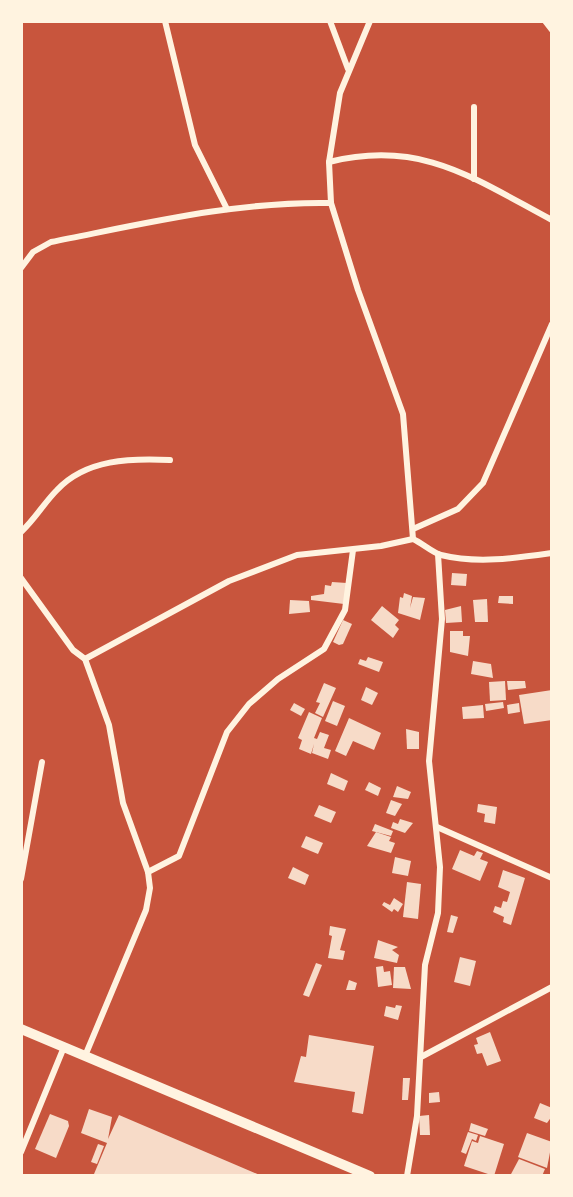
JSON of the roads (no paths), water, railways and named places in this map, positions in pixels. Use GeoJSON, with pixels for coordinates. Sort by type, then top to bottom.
{"type":"FeatureCollection","features":[{"type":"Feature","properties":{"kind":"main road"},"geometry":{"type":"LineString","coordinates":[[21,1029],[370,1176]]}},
{"type":"Feature","properties":{"kind":"street"},"geometry":{"type":"LineString","coordinates":[[165,21],[195,145],[227,209]]}},
{"type":"Feature","properties":{"kind":"street"},"geometry":{"type":"LineString","coordinates":[[330,21],[348,69]]}},
{"type":"Feature","properties":{"kind":"street"},"geometry":{"type":"LineString","coordinates":[[370,21],[340,93],[329,162],[331,203],[358,290],[403,414],[413,539]]}},
{"type":"Feature","properties":{"kind":"street"},"geometry":{"type":"LineString","coordinates":[[545,21],[552,30]]}},
{"type":"Feature","properties":{"kind":"street"},"geometry":{"type":"LineString","coordinates":[[474,107],[474,179]]}},
{"type":"Feature","properties":{"kind":"street"},"geometry":{"type":"LineString","coordinates":[[329,162],[362,154],[407,155],[474,179],[552,220]]}},
{"type":"Feature","properties":{"kind":"street"},"geometry":{"type":"LineString","coordinates":[[21,268],[33,252],[51,242],[227,209],[286,202],[331,203]]}},
{"type":"Feature","properties":{"kind":"street"},"geometry":{"type":"LineString","coordinates":[[413,529],[458,509],[483,483],[552,324]]}},
{"type":"Feature","properties":{"kind":"street"},"geometry":{"type":"LineString","coordinates":[[21,532],[58,489],[80,474],[105,463],[132,458],[170,460]]}},
{"type":"Feature","properties":{"kind":"street"},"geometry":{"type":"LineString","coordinates":[[85,659],[229,581],[298,555],[353,550],[413,539],[438,554],[511,559],[552,553]]}},
{"type":"Feature","properties":{"kind":"street"},"geometry":{"type":"LineString","coordinates":[[148,872],[178,856],[203,802],[213,764],[227,732],[249,704],[278,679],[324,649],[345,610],[353,550]]}},
{"type":"Feature","properties":{"kind":"street"},"geometry":{"type":"LineString","coordinates":[[407,1176],[417,1116],[425,965],[438,913],[440,867],[429,761],[442,618],[438,554]]}},
{"type":"Feature","properties":{"kind":"street"},"geometry":{"type":"LineString","coordinates":[[21,578],[73,650],[85,659],[108,724],[122,803],[148,872],[150,888],[146,910],[85,1056]]}},
{"type":"Feature","properties":{"kind":"street"},"geometry":{"type":"LineString","coordinates":[[21,879],[43,762]]}},
{"type":"Feature","properties":{"kind":"street"},"geometry":{"type":"LineString","coordinates":[[437,827],[552,878]]}},
{"type":"Feature","properties":{"kind":"street"},"geometry":{"type":"LineString","coordinates":[[421,1057],[552,987]]}},
{"type":"Feature","properties":{"kind":"street"},"geometry":{"type":"LineString","coordinates":[[21,1152],[64,1047]]}}]}
